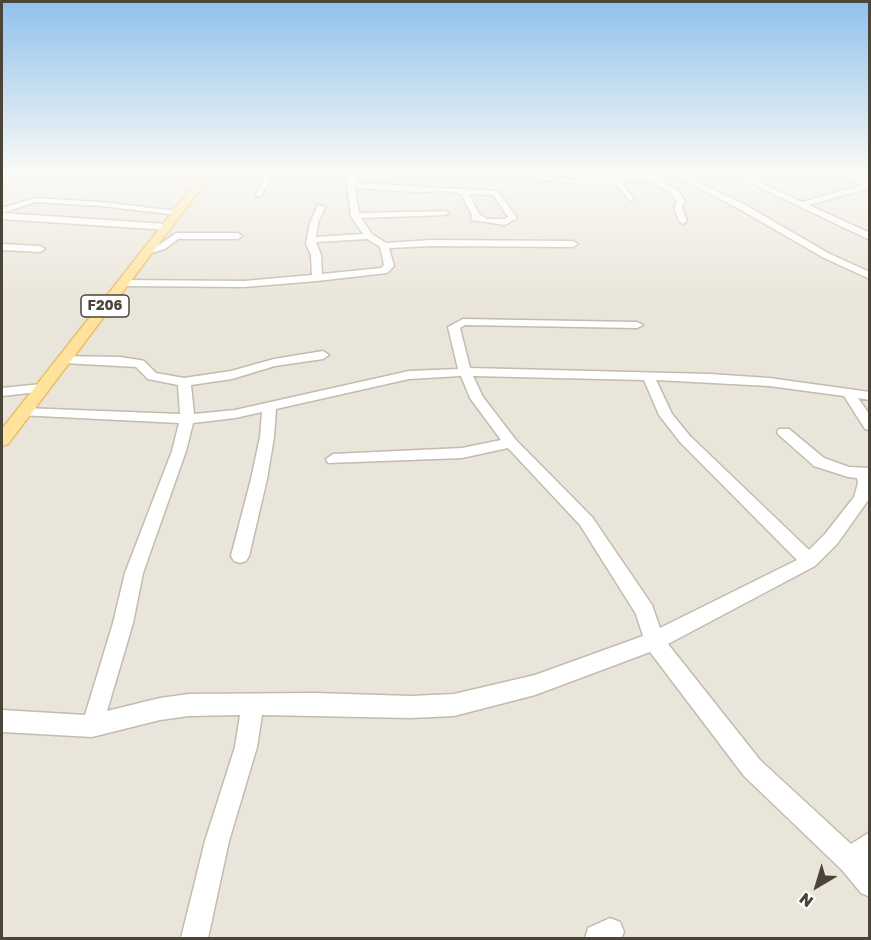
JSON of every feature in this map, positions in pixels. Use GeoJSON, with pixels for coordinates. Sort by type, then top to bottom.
{"type":"FeatureCollection","features":[{"type":"Feature","properties":{"kind":"main road","name":"F206"},"geometry":{"type":"LineString","coordinates":[[2,440],[175,216]]}},
{"type":"Feature","properties":{"kind":"street"},"geometry":{"type":"LineString","coordinates":[[26,216],[168,227]]}},
{"type":"Feature","properties":{"kind":"street"},"geometry":{"type":"LineString","coordinates":[[316,278],[318,266],[311,244],[314,223],[318,216]]}},
{"type":"Feature","properties":{"kind":"street"},"geometry":{"type":"LineString","coordinates":[[355,216],[369,236],[384,246],[431,243],[573,244]]}},
{"type":"Feature","properties":{"kind":"street"},"geometry":{"type":"LineString","coordinates":[[475,216],[486,221],[505,222],[513,218],[511,216]]}},
{"type":"Feature","properties":{"kind":"street"},"geometry":{"type":"LineString","coordinates":[[681,216],[683,221]]}},
{"type":"Feature","properties":{"kind":"street"},"geometry":{"type":"LineString","coordinates":[[758,216],[827,256],[870,276]]}},
{"type":"Feature","properties":{"kind":"street"},"geometry":{"type":"LineString","coordinates":[[824,216],[870,237]]}},
{"type":"Feature","properties":{"kind":"street"},"geometry":{"type":"LineString","coordinates":[[148,251],[162,247],[176,236],[238,236]]}},
{"type":"Feature","properties":{"kind":"street"},"geometry":{"type":"LineString","coordinates":[[312,240],[369,236]]}},
{"type":"Feature","properties":{"kind":"street"},"geometry":{"type":"LineString","coordinates":[[122,283],[244,284],[384,271],[389,267],[384,246]]}},
{"type":"Feature","properties":{"kind":"street"},"geometry":{"type":"LineString","coordinates":[[2,247],[40,249]]}},
{"type":"Feature","properties":{"kind":"street"},"geometry":{"type":"LineString","coordinates":[[638,326],[592,323],[463,322],[454,327],[465,372],[477,398],[511,443],[586,521],[645,611],[654,641],[752,768],[851,861],[870,884]]}},
{"type":"Feature","properties":{"kind":"street"},"geometry":{"type":"LineString","coordinates":[[64,359],[131,362],[143,365],[152,376],[184,382],[232,375],[274,363],[322,355]]}},
{"type":"Feature","properties":{"kind":"street"},"geometry":{"type":"LineString","coordinates":[[24,412],[187,419],[235,414],[409,375],[465,372],[648,376],[769,382],[870,396]]}},
{"type":"Feature","properties":{"kind":"street"},"geometry":{"type":"LineString","coordinates":[[648,376],[666,416],[685,439],[809,561]]}},
{"type":"Feature","properties":{"kind":"street"},"geometry":{"type":"LineString","coordinates":[[92,726],[123,623],[134,573],[179,451],[187,419],[184,382]]}},
{"type":"Feature","properties":{"kind":"street"},"geometry":{"type":"LineString","coordinates":[[2,392],[42,388]]}},
{"type":"Feature","properties":{"kind":"street"},"geometry":{"type":"LineString","coordinates":[[849,394],[870,426]]}},
{"type":"Feature","properties":{"kind":"street"},"geometry":{"type":"LineString","coordinates":[[240,556],[259,479],[267,437],[269,407]]}},
{"type":"Feature","properties":{"kind":"street"},"geometry":{"type":"LineString","coordinates":[[2,721],[92,726],[160,709],[189,705],[411,707],[454,705],[535,685],[621,655],[654,641],[809,561],[831,539],[861,499],[867,473],[836,469],[819,462],[784,432]]}},
{"type":"Feature","properties":{"kind":"street"},"geometry":{"type":"LineString","coordinates":[[333,459],[462,453],[511,443]]}},
{"type":"Feature","properties":{"kind":"street"},"geometry":{"type":"LineString","coordinates":[[195,939],[217,841],[246,747],[253,704]]}},
{"type":"Feature","properties":{"kind":"street"},"geometry":{"type":"LineString","coordinates":[[851,861],[870,844]]}},
{"type":"Feature","properties":{"kind":"shaded area"},"geometry":{"type":"Polygon","coordinates":[[[2,216],[869,216],[869,938],[2,938],[2,216]]]}}]}
